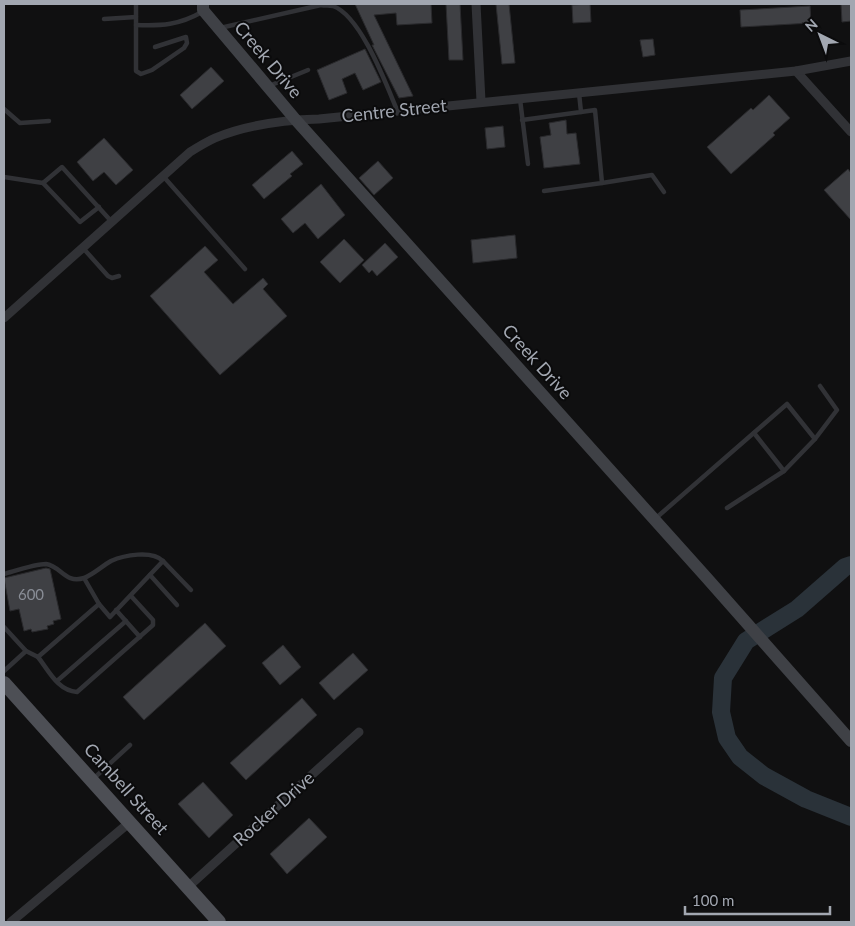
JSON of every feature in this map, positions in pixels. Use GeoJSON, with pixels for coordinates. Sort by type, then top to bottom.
{"type":"FeatureCollection","features":[{"type":"Feature","properties":{"kind":"main road","name":"Cambell Street"},"geometry":{"type":"LineString","coordinates":[[8,690],[92,780],[219,922]]}},
{"type":"Feature","properties":{"kind":"street"},"geometry":{"type":"LineString","coordinates":[[476,4],[481,101]]}},
{"type":"Feature","properties":{"kind":"street","name":"Creek Drive"},"geometry":{"type":"LineString","coordinates":[[203,7],[295,120],[851,741]]}},
{"type":"Feature","properties":{"kind":"street","name":"Centre Street"},"geometry":{"type":"LineString","coordinates":[[4,318],[190,152],[214,138],[238,130],[295,120],[796,71],[851,60]]}},
{"type":"Feature","properties":{"kind":"street"},"geometry":{"type":"LineString","coordinates":[[796,71],[851,132]]}},
{"type":"Feature","properties":{"kind":"street","name":"Rocker Drive"},"geometry":{"type":"LineString","coordinates":[[188,887],[360,732]]}},
{"type":"Feature","properties":{"kind":"street"},"geometry":{"type":"LineString","coordinates":[[11,922],[130,822]]}},
{"type":"Feature","properties":{"kind":"lane"},"geometry":{"type":"LineString","coordinates":[[136,4],[136,71],[141,74],[152,70],[184,48],[187,43],[186,37],[155,47]]}},
{"type":"Feature","properties":{"kind":"lane"},"geometry":{"type":"LineString","coordinates":[[219,28],[312,5],[332,6],[352,22],[366,42],[397,110]]}},
{"type":"Feature","properties":{"kind":"lane"},"geometry":{"type":"LineString","coordinates":[[136,25],[172,24],[188,20],[203,7]]}},
{"type":"Feature","properties":{"kind":"lane"},"geometry":{"type":"LineString","coordinates":[[104,19],[136,17]]}},
{"type":"Feature","properties":{"kind":"lane"},"geometry":{"type":"LineString","coordinates":[[267,87],[308,70]]}},
{"type":"Feature","properties":{"kind":"lane"},"geometry":{"type":"LineString","coordinates":[[579,92],[581,112]]}},
{"type":"Feature","properties":{"kind":"lane"},"geometry":{"type":"LineString","coordinates":[[520,98],[528,164]]}},
{"type":"Feature","properties":{"kind":"lane"},"geometry":{"type":"LineString","coordinates":[[4,109],[20,123],[48,121]]}},
{"type":"Feature","properties":{"kind":"lane"},"geometry":{"type":"LineString","coordinates":[[522,120],[595,110],[602,183]]}},
{"type":"Feature","properties":{"kind":"lane"},"geometry":{"type":"LineString","coordinates":[[43,183],[62,167],[111,221]]}},
{"type":"Feature","properties":{"kind":"lane"},"geometry":{"type":"LineString","coordinates":[[163,175],[245,268]]}},
{"type":"Feature","properties":{"kind":"lane"},"geometry":{"type":"LineString","coordinates":[[544,191],[652,175],[664,192]]}},
{"type":"Feature","properties":{"kind":"lane"},"geometry":{"type":"LineString","coordinates":[[4,177],[43,183],[80,222],[99,207]]}},
{"type":"Feature","properties":{"kind":"lane"},"geometry":{"type":"LineString","coordinates":[[82,247],[108,276],[112,278],[120,276]]}},
{"type":"Feature","properties":{"kind":"lane"},"geometry":{"type":"LineString","coordinates":[[727,508],[784,471],[815,439],[837,410],[820,386]]}},
{"type":"Feature","properties":{"kind":"lane"},"geometry":{"type":"LineString","coordinates":[[654,519],[787,404],[815,439]]}},
{"type":"Feature","properties":{"kind":"lane"},"geometry":{"type":"LineString","coordinates":[[754,433],[784,471]]}},
{"type":"Feature","properties":{"kind":"lane"},"geometry":{"type":"LineString","coordinates":[[4,574],[45,564],[53,566],[69,579],[84,578],[112,561],[134,555],[159,557],[164,560],[191,590]]}},
{"type":"Feature","properties":{"kind":"lane"},"geometry":{"type":"LineString","coordinates":[[84,578],[99,604],[110,617],[164,560]]}},
{"type":"Feature","properties":{"kind":"lane"},"geometry":{"type":"LineString","coordinates":[[150,575],[177,605]]}},
{"type":"Feature","properties":{"kind":"lane"},"geometry":{"type":"LineString","coordinates":[[4,628],[26,651],[38,657],[62,687],[69,691],[77,692],[153,625],[153,620],[131,596]]}},
{"type":"Feature","properties":{"kind":"lane"},"geometry":{"type":"LineString","coordinates":[[38,657],[99,604]]}},
{"type":"Feature","properties":{"kind":"lane"},"geometry":{"type":"LineString","coordinates":[[116,610],[140,636]]}},
{"type":"Feature","properties":{"kind":"lane"},"geometry":{"type":"LineString","coordinates":[[57,681],[126,621]]}},
{"type":"Feature","properties":{"kind":"lane"},"geometry":{"type":"LineString","coordinates":[[4,671],[26,651]]}},
{"type":"Feature","properties":{"kind":"lane"},"geometry":{"type":"LineString","coordinates":[[92,780],[130,745]]}},
{"type":"Feature","properties":{"kind":"building"},"geometry":{"type":"Polygon","coordinates":[[[355,4],[431,4],[432,23],[397,25],[396,13],[374,15],[413,96],[399,98],[372,45],[374,45],[355,4]]]}},
{"type":"Feature","properties":{"kind":"building"},"geometry":{"type":"Polygon","coordinates":[[[446,4],[460,4],[463,60],[449,60],[446,4]]]}},
{"type":"Feature","properties":{"kind":"building"},"geometry":{"type":"Polygon","coordinates":[[[496,4],[509,4],[515,63],[502,64],[496,4]]]}},
{"type":"Feature","properties":{"kind":"building"},"geometry":{"type":"Polygon","coordinates":[[[590,4],[591,22],[573,23],[572,5],[590,4]]]}},
{"type":"Feature","properties":{"kind":"building"},"geometry":{"type":"Polygon","coordinates":[[[841,4],[851,4],[851,21],[842,22],[841,4]]]}},
{"type":"Feature","properties":{"kind":"building"},"geometry":{"type":"Polygon","coordinates":[[[810,6],[811,23],[741,27],[740,10],[810,6]]]}},
{"type":"Feature","properties":{"kind":"building"},"geometry":{"type":"Polygon","coordinates":[[[653,39],[655,55],[643,57],[640,40],[653,39]]]}},
{"type":"Feature","properties":{"kind":"building"},"geometry":{"type":"Polygon","coordinates":[[[365,49],[381,82],[363,90],[355,73],[342,79],[347,93],[329,100],[317,70],[365,49]]]}},
{"type":"Feature","properties":{"kind":"building"},"geometry":{"type":"Polygon","coordinates":[[[211,67],[224,81],[192,109],[180,95],[211,67]]]}},
{"type":"Feature","properties":{"kind":"building"},"geometry":{"type":"Polygon","coordinates":[[[769,95],[790,118],[773,133],[775,135],[731,174],[707,147],[751,108],[753,110],[769,95]]]}},
{"type":"Feature","properties":{"kind":"building"},"geometry":{"type":"Polygon","coordinates":[[[566,120],[567,134],[576,133],[580,164],[544,168],[540,137],[551,135],[549,123],[566,120]]]}},
{"type":"Feature","properties":{"kind":"building"},"geometry":{"type":"Polygon","coordinates":[[[503,126],[505,147],[487,149],[485,128],[503,126]]]}},
{"type":"Feature","properties":{"kind":"building"},"geometry":{"type":"Polygon","coordinates":[[[104,138],[133,170],[116,185],[104,172],[93,181],[77,162],[104,138]]]}},
{"type":"Feature","properties":{"kind":"building"},"geometry":{"type":"Polygon","coordinates":[[[292,151],[303,164],[290,174],[292,176],[264,199],[252,185],[292,151]]]}},
{"type":"Feature","properties":{"kind":"building"},"geometry":{"type":"Polygon","coordinates":[[[378,161],[393,178],[374,195],[359,178],[378,161]]]}},
{"type":"Feature","properties":{"kind":"building"},"geometry":{"type":"Polygon","coordinates":[[[848,169],[851,173],[851,220],[824,190],[848,169]]]}},
{"type":"Feature","properties":{"kind":"building"},"geometry":{"type":"Polygon","coordinates":[[[321,184],[345,215],[318,239],[305,223],[293,233],[281,219],[321,184]]]}},
{"type":"Feature","properties":{"kind":"building"},"geometry":{"type":"Polygon","coordinates":[[[515,235],[517,258],[473,263],[471,240],[515,235]]]}},
{"type":"Feature","properties":{"kind":"building"},"geometry":{"type":"Polygon","coordinates":[[[344,239],[364,260],[340,283],[320,262],[344,239]]]}},
{"type":"Feature","properties":{"kind":"building"},"geometry":{"type":"Polygon","coordinates":[[[385,243],[398,257],[377,276],[372,270],[369,273],[362,265],[385,243]]]}},
{"type":"Feature","properties":{"kind":"building"},"geometry":{"type":"Polygon","coordinates":[[[205,246],[218,260],[204,272],[233,304],[263,278],[268,284],[263,289],[287,316],[220,375],[150,296],[205,246]]]}},
{"type":"Feature","properties":{"kind":"building"},"geometry":{"type":"Polygon","coordinates":[[[46,568],[50,569],[61,619],[53,621],[54,624],[47,626],[48,629],[32,632],[31,629],[24,631],[19,609],[10,611],[4,578],[46,568]]]}},
{"type":"Feature","properties":{"kind":"building"},"geometry":{"type":"Polygon","coordinates":[[[205,623],[226,646],[144,720],[123,697],[205,623]]]}},
{"type":"Feature","properties":{"kind":"building"},"geometry":{"type":"Polygon","coordinates":[[[283,645],[301,667],[280,685],[262,663],[283,645]]]}},
{"type":"Feature","properties":{"kind":"building"},"geometry":{"type":"Polygon","coordinates":[[[353,653],[368,670],[334,700],[319,683],[353,653]]]}},
{"type":"Feature","properties":{"kind":"building"},"geometry":{"type":"Polygon","coordinates":[[[302,698],[317,715],[246,780],[230,763],[302,698]]]}},
{"type":"Feature","properties":{"kind":"building"},"geometry":{"type":"Polygon","coordinates":[[[203,782],[233,815],[209,838],[178,804],[203,782]]]}},
{"type":"Feature","properties":{"kind":"building"},"geometry":{"type":"Polygon","coordinates":[[[309,818],[327,837],[287,874],[270,854],[309,818]]]}},
{"type":"Feature","properties":{"kind":"waterway"},"geometry":{"type":"LineString","coordinates":[[851,565],[845,567],[797,609],[746,641],[723,678],[721,712],[727,738],[740,757],[764,776],[806,799],[851,817]]}}]}
